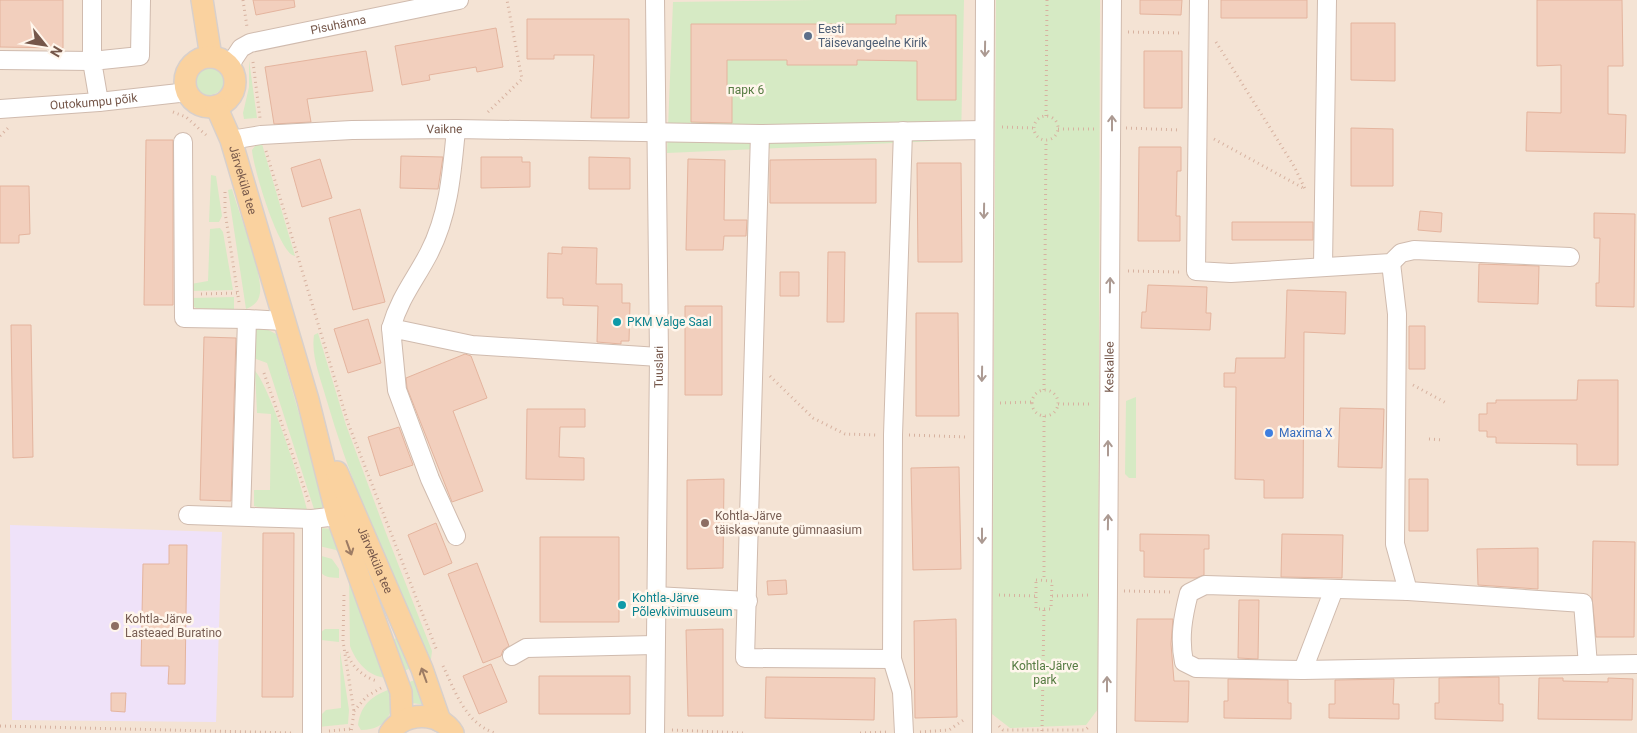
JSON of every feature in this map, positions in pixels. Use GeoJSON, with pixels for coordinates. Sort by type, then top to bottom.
{"type":"FeatureCollection","features":[{"type":"Feature","properties":{"kind":"main road"},"geometry":{"type":"LineString","coordinates":[[202,0],[220,61]]}},
{"type":"Feature","properties":{"kind":"main road"},"geometry":{"type":"LineString","coordinates":[[203,58],[220,61],[234,73],[234,90],[230,97],[216,106],[202,105],[196,102],[188,92],[186,76],[190,68],[203,58]]}},
{"type":"Feature","properties":{"kind":"main road","name":"Järveküla tee"},"geometry":{"type":"LineString","coordinates":[[216,106],[220,140],[284,321],[398,681],[403,702],[392,729]]}},
{"type":"Feature","properties":{"kind":"main road","name":"Järveküla tee"},"geometry":{"type":"LineString","coordinates":[[345,513],[422,669],[446,727]]}},
{"type":"Feature","properties":{"kind":"main road"},"geometry":{"type":"LineString","coordinates":[[392,729],[414,717],[428,716],[446,727]]}},
{"type":"Feature","properties":{"kind":"street"},"geometry":{"type":"LineString","coordinates":[[92,0],[92,61],[99,102]]}},
{"type":"Feature","properties":{"kind":"street"},"geometry":{"type":"LineString","coordinates":[[0,60],[92,61],[140,56],[141,0]]}},
{"type":"Feature","properties":{"kind":"street","name":"Pisuhänna"},"geometry":{"type":"LineString","coordinates":[[250,43],[459,0]]}},
{"type":"Feature","properties":{"kind":"street","name":"Tuuslari"},"geometry":{"type":"LineString","coordinates":[[655,0],[659,357],[654,645],[655,730]]}},
{"type":"Feature","properties":{"kind":"street"},"geometry":{"type":"LineString","coordinates":[[985,0],[982,594],[989,728]]}},
{"type":"Feature","properties":{"kind":"street","name":"Keskallee"},"geometry":{"type":"LineString","coordinates":[[1106,733],[1112,0]]}},
{"type":"Feature","properties":{"kind":"street"},"geometry":{"type":"LineString","coordinates":[[1199,0],[1196,271],[1231,273],[1391,263],[1401,254],[1414,250],[1570,257]]}},
{"type":"Feature","properties":{"kind":"street"},"geometry":{"type":"LineString","coordinates":[[1323,266],[1327,0]]}},
{"type":"Feature","properties":{"kind":"street"},"geometry":{"type":"LineString","coordinates":[[220,61],[250,43]]}},
{"type":"Feature","properties":{"kind":"street","name":"Outokumpu põik"},"geometry":{"type":"LineString","coordinates":[[0,109],[99,102],[188,92]]}},
{"type":"Feature","properties":{"kind":"street","name":"Vaikne"},"geometry":{"type":"LineString","coordinates":[[220,140],[261,135],[352,130],[760,134],[984,130]]}},
{"type":"Feature","properties":{"kind":"street"},"geometry":{"type":"LineString","coordinates":[[456,536],[430,479],[397,390],[391,328],[398,304],[430,251],[446,210],[463,130]]}},
{"type":"Feature","properties":{"kind":"street"},"geometry":{"type":"LineString","coordinates":[[903,132],[893,435],[892,659],[902,692],[904,733]]}},
{"type":"Feature","properties":{"kind":"street"},"geometry":{"type":"LineString","coordinates":[[760,134],[745,658],[892,659]]}},
{"type":"Feature","properties":{"kind":"street"},"geometry":{"type":"LineString","coordinates":[[183,142],[184,318],[284,321]]}},
{"type":"Feature","properties":{"kind":"street"},"geometry":{"type":"LineString","coordinates":[[1391,263],[1397,314],[1395,544],[1408,592]]}},
{"type":"Feature","properties":{"kind":"street"},"geometry":{"type":"LineString","coordinates":[[241,515],[247,319]]}},
{"type":"Feature","properties":{"kind":"street"},"geometry":{"type":"LineString","coordinates":[[391,328],[472,345],[659,357]]}},
{"type":"Feature","properties":{"kind":"street"},"geometry":{"type":"LineString","coordinates":[[188,515],[241,515],[312,519],[345,513]]}},
{"type":"Feature","properties":{"kind":"street"},"geometry":{"type":"LineString","coordinates":[[312,519],[318,732]]}},
{"type":"Feature","properties":{"kind":"street"},"geometry":{"type":"LineString","coordinates":[[1588,665],[1583,603],[1408,592],[1205,585],[1189,593],[1183,615],[1180,644],[1184,662],[1196,668],[1303,670],[1588,665],[1637,664]]}},
{"type":"Feature","properties":{"kind":"street"},"geometry":{"type":"LineString","coordinates":[[1303,670],[1334,589]]}},
{"type":"Feature","properties":{"kind":"street"},"geometry":{"type":"LineString","coordinates":[[655,596],[748,600]]}},
{"type":"Feature","properties":{"kind":"street"},"geometry":{"type":"LineString","coordinates":[[512,656],[526,648],[654,645]]}},
{"type":"Feature","properties":{"kind":"path"},"geometry":{"type":"LineString","coordinates":[[243,0],[261,135],[348,423],[438,652]]}},
{"type":"Feature","properties":{"kind":"path"},"geometry":{"type":"LineString","coordinates":[[463,130],[522,79],[507,0]]}},
{"type":"Feature","properties":{"kind":"path"},"geometry":{"type":"LineString","coordinates":[[1046,0],[1046,116]]}},
{"type":"Feature","properties":{"kind":"path"},"geometry":{"type":"LineString","coordinates":[[1234,74],[1294,166],[1309,196]]}},
{"type":"Feature","properties":{"kind":"path"},"geometry":{"type":"LineString","coordinates":[[151,95],[153,110],[174,112],[186,117],[220,140]]}},
{"type":"Feature","properties":{"kind":"path"},"geometry":{"type":"LineString","coordinates":[[1046,116],[1053,118],[1058,129],[1053,138],[1046,141],[1039,138],[1034,128],[1039,118],[1046,116]]}},
{"type":"Feature","properties":{"kind":"path"},"geometry":{"type":"LineString","coordinates":[[984,130],[995,127],[1034,128]]}},
{"type":"Feature","properties":{"kind":"path"},"geometry":{"type":"LineString","coordinates":[[1197,130],[1305,189]]}},
{"type":"Feature","properties":{"kind":"path"},"geometry":{"type":"LineString","coordinates":[[1044,390],[1046,141]]}},
{"type":"Feature","properties":{"kind":"path"},"geometry":{"type":"LineString","coordinates":[[225,187],[226,212],[240,307],[247,319]]}},
{"type":"Feature","properties":{"kind":"path"},"geometry":{"type":"LineString","coordinates":[[1120,271],[1196,271]]}},
{"type":"Feature","properties":{"kind":"path"},"geometry":{"type":"LineString","coordinates":[[184,294],[238,293]]}},
{"type":"Feature","properties":{"kind":"path"},"geometry":{"type":"LineString","coordinates":[[754,356],[777,385],[813,418],[845,434],[972,437]]}},
{"type":"Feature","properties":{"kind":"path"},"geometry":{"type":"LineString","coordinates":[[246,364],[261,366],[312,510],[312,519]]}},
{"type":"Feature","properties":{"kind":"path"},"geometry":{"type":"LineString","coordinates":[[1397,377],[1448,404]]}},
{"type":"Feature","properties":{"kind":"path"},"geometry":{"type":"LineString","coordinates":[[1044,390],[1037,393],[1032,402],[1034,410],[1044,416]]}},
{"type":"Feature","properties":{"kind":"path"},"geometry":{"type":"LineString","coordinates":[[1044,390],[1055,396],[1058,404],[1055,411],[1044,416]]}},
{"type":"Feature","properties":{"kind":"path"},"geometry":{"type":"LineString","coordinates":[[982,403],[1032,402]]}},
{"type":"Feature","properties":{"kind":"path"},"geometry":{"type":"LineString","coordinates":[[1058,404],[1098,404]]}},
{"type":"Feature","properties":{"kind":"path"},"geometry":{"type":"LineString","coordinates":[[1044,416],[1044,581]]}},
{"type":"Feature","properties":{"kind":"path"},"geometry":{"type":"LineString","coordinates":[[1429,439],[1443,440]]}},
{"type":"Feature","properties":{"kind":"path"},"geometry":{"type":"LineString","coordinates":[[1036,580],[1052,581],[1052,609],[1036,609],[1036,596],[1036,580]]}},
{"type":"Feature","properties":{"kind":"path"},"geometry":{"type":"LineString","coordinates":[[1052,596],[1097,595],[1107,591],[1189,593]]}},
{"type":"Feature","properties":{"kind":"path"},"geometry":{"type":"LineString","coordinates":[[318,732],[351,731],[354,712],[343,641],[344,594]]}},
{"type":"Feature","properties":{"kind":"path"},"geometry":{"type":"LineString","coordinates":[[982,594],[1036,596]]}},
{"type":"Feature","properties":{"kind":"path"},"geometry":{"type":"LineString","coordinates":[[1042,731],[1044,609]]}},
{"type":"Feature","properties":{"kind":"path"},"geometry":{"type":"LineString","coordinates":[[343,641],[349,658],[354,666],[364,675],[384,682],[398,681]]}},
{"type":"Feature","properties":{"kind":"path"},"geometry":{"type":"LineString","coordinates":[[441,662],[462,705],[473,719],[496,733]]}},
{"type":"Feature","properties":{"kind":"path"},"geometry":{"type":"LineString","coordinates":[[989,728],[1042,731],[1085,730],[1091,726],[1093,720]]}},
{"type":"Feature","properties":{"kind":"path"},"geometry":{"type":"LineString","coordinates":[[0,726],[294,733]]}},
{"type":"Feature","properties":{"kind":"path"},"geometry":{"type":"LineString","coordinates":[[955,726],[955,733]]}},
{"type":"Feature","properties":{"kind":"path"},"geometry":{"type":"LineString","coordinates":[[655,730],[744,733]]}},
{"type":"Feature","properties":{"kind":"shaded area"},"geometry":{"type":"Polygon","coordinates":[[[0,0],[1637,0],[1637,733],[0,733],[0,0]]]}},
{"type":"Feature","properties":{"kind":"shaded area","name":"Kohtla-Järve Lasteaed Buratino"},"geometry":{"type":"Polygon","coordinates":[[[10,525],[222,532],[216,722],[12,720],[10,525]]]}},
{"type":"Feature","properties":{"kind":"green space","name":"парк 6"},"geometry":{"type":"Polygon","coordinates":[[[964,0],[961,140],[667,153],[673,2],[964,0]]]}},
{"type":"Feature","properties":{"kind":"green space","name":"Kohtla-Järve park"},"geometry":{"type":"Polygon","coordinates":[[[996,0],[1100,0],[1098,709],[1086,725],[1010,728],[992,714],[996,0]]]}},
{"type":"Feature","properties":{"kind":"green space"},"geometry":{"type":"Polygon","coordinates":[[[249,60],[257,118],[244,119],[243,113],[249,87],[249,60]]]}},
{"type":"Feature","properties":{"kind":"green space"},"geometry":{"type":"Polygon","coordinates":[[[209,63],[215,64],[220,68],[224,73],[224,85],[220,90],[215,94],[209,95],[203,94],[198,90],[194,85],[193,79],[194,73],[198,68],[203,64],[209,63]]]}},
{"type":"Feature","properties":{"kind":"green space"},"geometry":{"type":"Polygon","coordinates":[[[259,141],[262,144],[295,256],[289,252],[282,241],[262,190],[252,150],[259,141]]]}},
{"type":"Feature","properties":{"kind":"green space"},"geometry":{"type":"Polygon","coordinates":[[[211,175],[216,176],[222,216],[219,222],[209,222],[211,175]]]}},
{"type":"Feature","properties":{"kind":"green space"},"geometry":{"type":"Polygon","coordinates":[[[232,189],[254,258],[260,284],[260,293],[257,301],[246,309],[228,190],[232,189]]]}},
{"type":"Feature","properties":{"kind":"green space"},"geometry":{"type":"Polygon","coordinates":[[[220,228],[223,232],[233,290],[190,291],[191,284],[208,281],[210,229],[220,228]]]}},
{"type":"Feature","properties":{"kind":"green space"},"geometry":{"type":"Polygon","coordinates":[[[234,297],[234,310],[196,308],[190,304],[191,298],[234,297]]]}},
{"type":"Feature","properties":{"kind":"green space"},"geometry":{"type":"Polygon","coordinates":[[[259,325],[276,334],[300,417],[308,430],[325,505],[320,509],[314,509],[267,363],[253,358],[254,332],[259,325]]]}},
{"type":"Feature","properties":{"kind":"green space"},"geometry":{"type":"Polygon","coordinates":[[[318,333],[346,425],[432,651],[431,659],[428,661],[373,531],[336,432],[315,359],[313,343],[314,335],[318,333]]]}},
{"type":"Feature","properties":{"kind":"green space"},"geometry":{"type":"Polygon","coordinates":[[[255,371],[269,396],[277,416],[308,514],[286,514],[254,506],[254,490],[270,490],[271,414],[257,413],[255,371]]]}},
{"type":"Feature","properties":{"kind":"green space"},"geometry":{"type":"Polygon","coordinates":[[[1136,397],[1136,478],[1129,478],[1125,474],[1126,401],[1136,397]]]}},
{"type":"Feature","properties":{"kind":"green space"},"geometry":{"type":"Polygon","coordinates":[[[319,528],[334,529],[342,539],[392,677],[385,678],[372,673],[356,659],[350,646],[349,572],[345,559],[336,550],[319,546],[319,528]]]}},
{"type":"Feature","properties":{"kind":"green space"},"geometry":{"type":"Polygon","coordinates":[[[318,555],[332,559],[339,569],[339,578],[328,577],[322,573],[318,555]]]}},
{"type":"Feature","properties":{"kind":"green space"},"geometry":{"type":"Polygon","coordinates":[[[325,629],[339,629],[339,642],[321,640],[320,633],[325,629]]]}},
{"type":"Feature","properties":{"kind":"green space"},"geometry":{"type":"Polygon","coordinates":[[[398,637],[415,666],[402,672],[393,640],[398,637]]]}},
{"type":"Feature","properties":{"kind":"green space"},"geometry":{"type":"Polygon","coordinates":[[[340,651],[349,710],[348,724],[318,727],[320,716],[326,710],[341,708],[340,651]]]}},
{"type":"Feature","properties":{"kind":"green space"},"geometry":{"type":"Polygon","coordinates":[[[420,678],[427,705],[412,703],[404,684],[420,678]]]}},
{"type":"Feature","properties":{"kind":"green space"},"geometry":{"type":"Polygon","coordinates":[[[396,687],[391,711],[384,722],[378,727],[361,730],[358,725],[362,710],[370,700],[396,687]]]}},
{"type":"Feature","properties":{"kind":"building"},"geometry":{"type":"Polygon","coordinates":[[[0,0],[63,0],[63,48],[0,47],[0,0]]]}},
{"type":"Feature","properties":{"kind":"building"},"geometry":{"type":"Polygon","coordinates":[[[253,0],[294,0],[295,7],[256,15],[253,0]]]}},
{"type":"Feature","properties":{"kind":"building"},"geometry":{"type":"Polygon","coordinates":[[[1140,0],[1182,0],[1181,15],[1140,14],[1140,0]]]}},
{"type":"Feature","properties":{"kind":"building"},"geometry":{"type":"Polygon","coordinates":[[[1221,0],[1307,0],[1307,18],[1221,18],[1221,0]]]}},
{"type":"Feature","properties":{"kind":"building"},"geometry":{"type":"Polygon","coordinates":[[[1537,0],[1622,0],[1623,66],[1608,66],[1608,114],[1626,115],[1625,153],[1526,151],[1527,112],[1561,113],[1561,65],[1537,66],[1537,0]]]}},
{"type":"Feature","properties":{"kind":"building"},"geometry":{"type":"Polygon","coordinates":[[[896,15],[956,15],[956,100],[917,100],[917,61],[857,60],[857,65],[787,65],[787,60],[727,60],[727,90],[732,90],[732,123],[691,122],[691,24],[896,24],[896,15]]]}},
{"type":"Feature","properties":{"kind":"building"},"geometry":{"type":"Polygon","coordinates":[[[527,19],[629,19],[629,118],[591,118],[594,55],[554,55],[554,59],[527,59],[527,19]]]}},
{"type":"Feature","properties":{"kind":"building"},"geometry":{"type":"Polygon","coordinates":[[[1351,23],[1395,23],[1395,81],[1351,80],[1351,23]]]}},
{"type":"Feature","properties":{"kind":"building"},"geometry":{"type":"Polygon","coordinates":[[[496,28],[503,67],[477,72],[476,67],[429,75],[430,80],[402,85],[395,46],[496,28]]]}},
{"type":"Feature","properties":{"kind":"building"},"geometry":{"type":"Polygon","coordinates":[[[366,51],[373,91],[307,99],[311,122],[274,124],[265,67],[366,51]]]}},
{"type":"Feature","properties":{"kind":"building"},"geometry":{"type":"Polygon","coordinates":[[[1144,51],[1182,51],[1182,108],[1144,108],[1144,51]]]}},
{"type":"Feature","properties":{"kind":"building"},"geometry":{"type":"Polygon","coordinates":[[[1351,128],[1393,129],[1393,186],[1351,186],[1351,128]]]}},
{"type":"Feature","properties":{"kind":"building"},"geometry":{"type":"Polygon","coordinates":[[[146,140],[173,140],[173,305],[144,305],[146,140]]]}},
{"type":"Feature","properties":{"kind":"building"},"geometry":{"type":"Polygon","coordinates":[[[1139,147],[1181,147],[1181,171],[1177,171],[1176,216],[1180,216],[1180,241],[1138,241],[1139,147]]]}},
{"type":"Feature","properties":{"kind":"building"},"geometry":{"type":"Polygon","coordinates":[[[401,156],[443,157],[438,189],[400,188],[401,156]]]}},
{"type":"Feature","properties":{"kind":"building"},"geometry":{"type":"Polygon","coordinates":[[[481,157],[522,157],[522,162],[530,162],[530,187],[481,188],[481,157]]]}},
{"type":"Feature","properties":{"kind":"building"},"geometry":{"type":"Polygon","coordinates":[[[589,157],[630,158],[630,189],[589,189],[589,157]]]}},
{"type":"Feature","properties":{"kind":"building"},"geometry":{"type":"Polygon","coordinates":[[[320,159],[332,198],[302,207],[291,168],[320,159]]]}},
{"type":"Feature","properties":{"kind":"building"},"geometry":{"type":"Polygon","coordinates":[[[688,159],[725,160],[724,220],[747,220],[746,236],[724,236],[723,250],[686,250],[688,159]]]}},
{"type":"Feature","properties":{"kind":"building"},"geometry":{"type":"Polygon","coordinates":[[[876,159],[876,203],[770,203],[770,160],[876,159]]]}},
{"type":"Feature","properties":{"kind":"building"},"geometry":{"type":"Polygon","coordinates":[[[917,163],[961,163],[962,262],[918,262],[917,163]]]}},
{"type":"Feature","properties":{"kind":"building"},"geometry":{"type":"Polygon","coordinates":[[[0,186],[29,186],[30,234],[19,235],[19,243],[0,243],[0,186]]]}},
{"type":"Feature","properties":{"kind":"building"},"geometry":{"type":"Polygon","coordinates":[[[360,209],[385,302],[353,310],[329,218],[360,209]]]}},
{"type":"Feature","properties":{"kind":"building"},"geometry":{"type":"Polygon","coordinates":[[[1420,211],[1442,213],[1441,232],[1418,230],[1420,211]]]}},
{"type":"Feature","properties":{"kind":"building"},"geometry":{"type":"Polygon","coordinates":[[[1594,213],[1635,214],[1634,307],[1596,306],[1596,283],[1599,283],[1600,238],[1594,238],[1594,213]]]}},
{"type":"Feature","properties":{"kind":"building"},"geometry":{"type":"Polygon","coordinates":[[[1232,222],[1313,222],[1313,240],[1232,240],[1232,222]]]}},
{"type":"Feature","properties":{"kind":"building"},"geometry":{"type":"Polygon","coordinates":[[[562,247],[597,248],[596,284],[622,284],[622,303],[630,303],[629,341],[621,341],[621,344],[597,342],[598,306],[563,305],[563,298],[547,298],[548,253],[562,254],[562,247]]]}},
{"type":"Feature","properties":{"kind":"building"},"geometry":{"type":"Polygon","coordinates":[[[828,252],[845,252],[844,322],[827,322],[828,252]]]}},
{"type":"Feature","properties":{"kind":"building"},"geometry":{"type":"Polygon","coordinates":[[[1479,264],[1539,266],[1538,304],[1478,302],[1479,264]]]}},
{"type":"Feature","properties":{"kind":"building"},"geometry":{"type":"Polygon","coordinates":[[[780,272],[799,272],[799,296],[780,296],[780,272]]]}},
{"type":"Feature","properties":{"kind":"building"},"geometry":{"type":"Polygon","coordinates":[[[1148,285],[1207,287],[1206,313],[1211,313],[1210,330],[1141,328],[1142,312],[1146,312],[1148,285]]]}},
{"type":"Feature","properties":{"kind":"building","name":"Maxima X"},"geometry":{"type":"Polygon","coordinates":[[[1287,290],[1346,292],[1345,334],[1304,332],[1303,498],[1264,498],[1264,480],[1235,479],[1236,387],[1224,387],[1224,373],[1235,373],[1236,358],[1285,358],[1287,290]]]}},
{"type":"Feature","properties":{"kind":"building"},"geometry":{"type":"Polygon","coordinates":[[[685,306],[722,306],[722,395],[685,395],[685,306]]]}},
{"type":"Feature","properties":{"kind":"building"},"geometry":{"type":"Polygon","coordinates":[[[916,313],[958,313],[959,416],[916,416],[916,313]]]}},
{"type":"Feature","properties":{"kind":"building"},"geometry":{"type":"Polygon","coordinates":[[[368,319],[381,363],[348,373],[334,329],[368,319]]]}},
{"type":"Feature","properties":{"kind":"building"},"geometry":{"type":"Polygon","coordinates":[[[11,325],[31,325],[33,457],[13,458],[11,325]]]}},
{"type":"Feature","properties":{"kind":"building"},"geometry":{"type":"Polygon","coordinates":[[[1409,326],[1425,326],[1425,369],[1409,369],[1409,326]]]}},
{"type":"Feature","properties":{"kind":"building"},"geometry":{"type":"Polygon","coordinates":[[[204,337],[236,338],[231,501],[200,500],[204,337]]]}},
{"type":"Feature","properties":{"kind":"building"},"geometry":{"type":"Polygon","coordinates":[[[465,354],[471,356],[487,398],[453,411],[483,491],[452,502],[407,388],[406,378],[465,354]]]}},
{"type":"Feature","properties":{"kind":"building"},"geometry":{"type":"Polygon","coordinates":[[[1578,380],[1618,380],[1618,465],[1577,465],[1577,444],[1496,443],[1496,437],[1487,437],[1487,431],[1479,431],[1479,414],[1487,414],[1487,403],[1496,403],[1496,400],[1577,400],[1578,380]]]}},
{"type":"Feature","properties":{"kind":"building"},"geometry":{"type":"Polygon","coordinates":[[[1340,408],[1384,409],[1382,468],[1338,467],[1340,408]]]}},
{"type":"Feature","properties":{"kind":"building"},"geometry":{"type":"Polygon","coordinates":[[[527,409],[585,409],[585,427],[560,427],[559,457],[584,458],[584,480],[526,479],[527,409]]]}},
{"type":"Feature","properties":{"kind":"building"},"geometry":{"type":"Polygon","coordinates":[[[399,427],[413,465],[380,476],[368,437],[399,427]]]}},
{"type":"Feature","properties":{"kind":"building"},"geometry":{"type":"Polygon","coordinates":[[[959,467],[961,569],[913,570],[911,468],[959,467]]]}},
{"type":"Feature","properties":{"kind":"building"},"geometry":{"type":"Polygon","coordinates":[[[724,479],[723,568],[687,569],[687,480],[724,479]]]}},
{"type":"Feature","properties":{"kind":"building"},"geometry":{"type":"Polygon","coordinates":[[[1409,479],[1428,479],[1428,531],[1409,531],[1409,479]]]}},
{"type":"Feature","properties":{"kind":"building"},"geometry":{"type":"Polygon","coordinates":[[[436,523],[452,563],[424,575],[408,535],[436,523]]]}},
{"type":"Feature","properties":{"kind":"building"},"geometry":{"type":"Polygon","coordinates":[[[263,533],[294,533],[293,697],[262,697],[263,533]]]}},
{"type":"Feature","properties":{"kind":"building"},"geometry":{"type":"Polygon","coordinates":[[[1140,534],[1209,535],[1209,549],[1204,549],[1204,575],[1196,578],[1144,577],[1144,551],[1140,551],[1140,534]]]}},
{"type":"Feature","properties":{"kind":"building"},"geometry":{"type":"Polygon","coordinates":[[[1282,534],[1343,535],[1342,578],[1281,577],[1282,534]]]}},
{"type":"Feature","properties":{"kind":"building"},"geometry":{"type":"Polygon","coordinates":[[[540,537],[619,537],[619,622],[540,622],[540,537]]]}},
{"type":"Feature","properties":{"kind":"building"},"geometry":{"type":"Polygon","coordinates":[[[1593,541],[1635,542],[1634,637],[1596,637],[1592,598],[1593,541]]]}},
{"type":"Feature","properties":{"kind":"building"},"geometry":{"type":"Polygon","coordinates":[[[169,545],[187,545],[185,684],[168,684],[169,666],[141,666],[143,564],[169,564],[169,545]]]}},
{"type":"Feature","properties":{"kind":"building"},"geometry":{"type":"Polygon","coordinates":[[[1538,548],[1538,589],[1478,585],[1477,549],[1538,548]]]}},
{"type":"Feature","properties":{"kind":"building"},"geometry":{"type":"Polygon","coordinates":[[[477,563],[509,646],[503,650],[501,656],[483,663],[448,574],[477,563]]]}},
{"type":"Feature","properties":{"kind":"building"},"geometry":{"type":"Polygon","coordinates":[[[786,580],[787,594],[768,595],[767,581],[786,580]]]}},
{"type":"Feature","properties":{"kind":"building"},"geometry":{"type":"Polygon","coordinates":[[[1239,600],[1259,600],[1258,659],[1238,658],[1239,600]]]}},
{"type":"Feature","properties":{"kind":"building"},"geometry":{"type":"Polygon","coordinates":[[[956,619],[957,717],[915,718],[914,621],[956,619]]]}},
{"type":"Feature","properties":{"kind":"building"},"geometry":{"type":"Polygon","coordinates":[[[1137,619],[1173,619],[1171,644],[1174,681],[1189,681],[1188,722],[1135,721],[1137,619]]]}},
{"type":"Feature","properties":{"kind":"building"},"geometry":{"type":"Polygon","coordinates":[[[723,629],[723,716],[688,716],[686,630],[723,629]]]}},
{"type":"Feature","properties":{"kind":"building"},"geometry":{"type":"Polygon","coordinates":[[[491,664],[507,702],[479,714],[463,676],[491,664]]]}},
{"type":"Feature","properties":{"kind":"building"},"geometry":{"type":"Polygon","coordinates":[[[539,676],[630,676],[630,714],[539,714],[539,676]]]}},
{"type":"Feature","properties":{"kind":"building"},"geometry":{"type":"Polygon","coordinates":[[[766,677],[875,678],[874,720],[765,718],[766,677]]]}},
{"type":"Feature","properties":{"kind":"building"},"geometry":{"type":"Polygon","coordinates":[[[1499,677],[1499,704],[1503,704],[1503,721],[1435,719],[1435,703],[1439,703],[1439,678],[1499,677]]]}},
{"type":"Feature","properties":{"kind":"building"},"geometry":{"type":"Polygon","coordinates":[[[1539,678],[1563,678],[1563,681],[1608,682],[1608,678],[1633,679],[1632,720],[1538,719],[1539,678]]]}},
{"type":"Feature","properties":{"kind":"building"},"geometry":{"type":"Polygon","coordinates":[[[1228,679],[1288,680],[1288,703],[1291,703],[1291,719],[1224,718],[1224,701],[1228,701],[1228,679]]]}},
{"type":"Feature","properties":{"kind":"building"},"geometry":{"type":"Polygon","coordinates":[[[1394,679],[1393,704],[1399,704],[1399,719],[1329,718],[1329,704],[1335,704],[1335,680],[1394,679]]]}},
{"type":"Feature","properties":{"kind":"building"},"geometry":{"type":"Polygon","coordinates":[[[111,693],[126,693],[125,712],[111,711],[111,693]]]}},
{"type":"Feature","properties":{"kind":"place","name":"Eesti Täisevangeelne Kirik"},"geometry":{"type":"Point","coordinates":[808,36]}},
{"type":"Feature","properties":{"kind":"place","name":"PKM Valge Saal"},"geometry":{"type":"Point","coordinates":[617,322]}},
{"type":"Feature","properties":{"kind":"place","name":"Maxima X"},"geometry":{"type":"Point","coordinates":[1269,433]}},
{"type":"Feature","properties":{"kind":"place","name":"Kohtla-Järve täiskasvanute gümnaasium"},"geometry":{"type":"Point","coordinates":[705,523]}},
{"type":"Feature","properties":{"kind":"place","name":"Kohtla-Järve Põlevkivimuuseum"},"geometry":{"type":"Point","coordinates":[622,605]}},
{"type":"Feature","properties":{"kind":"place","name":"Kohtla-Järve Lasteaed Buratino"},"geometry":{"type":"Point","coordinates":[115,626]}}]}
